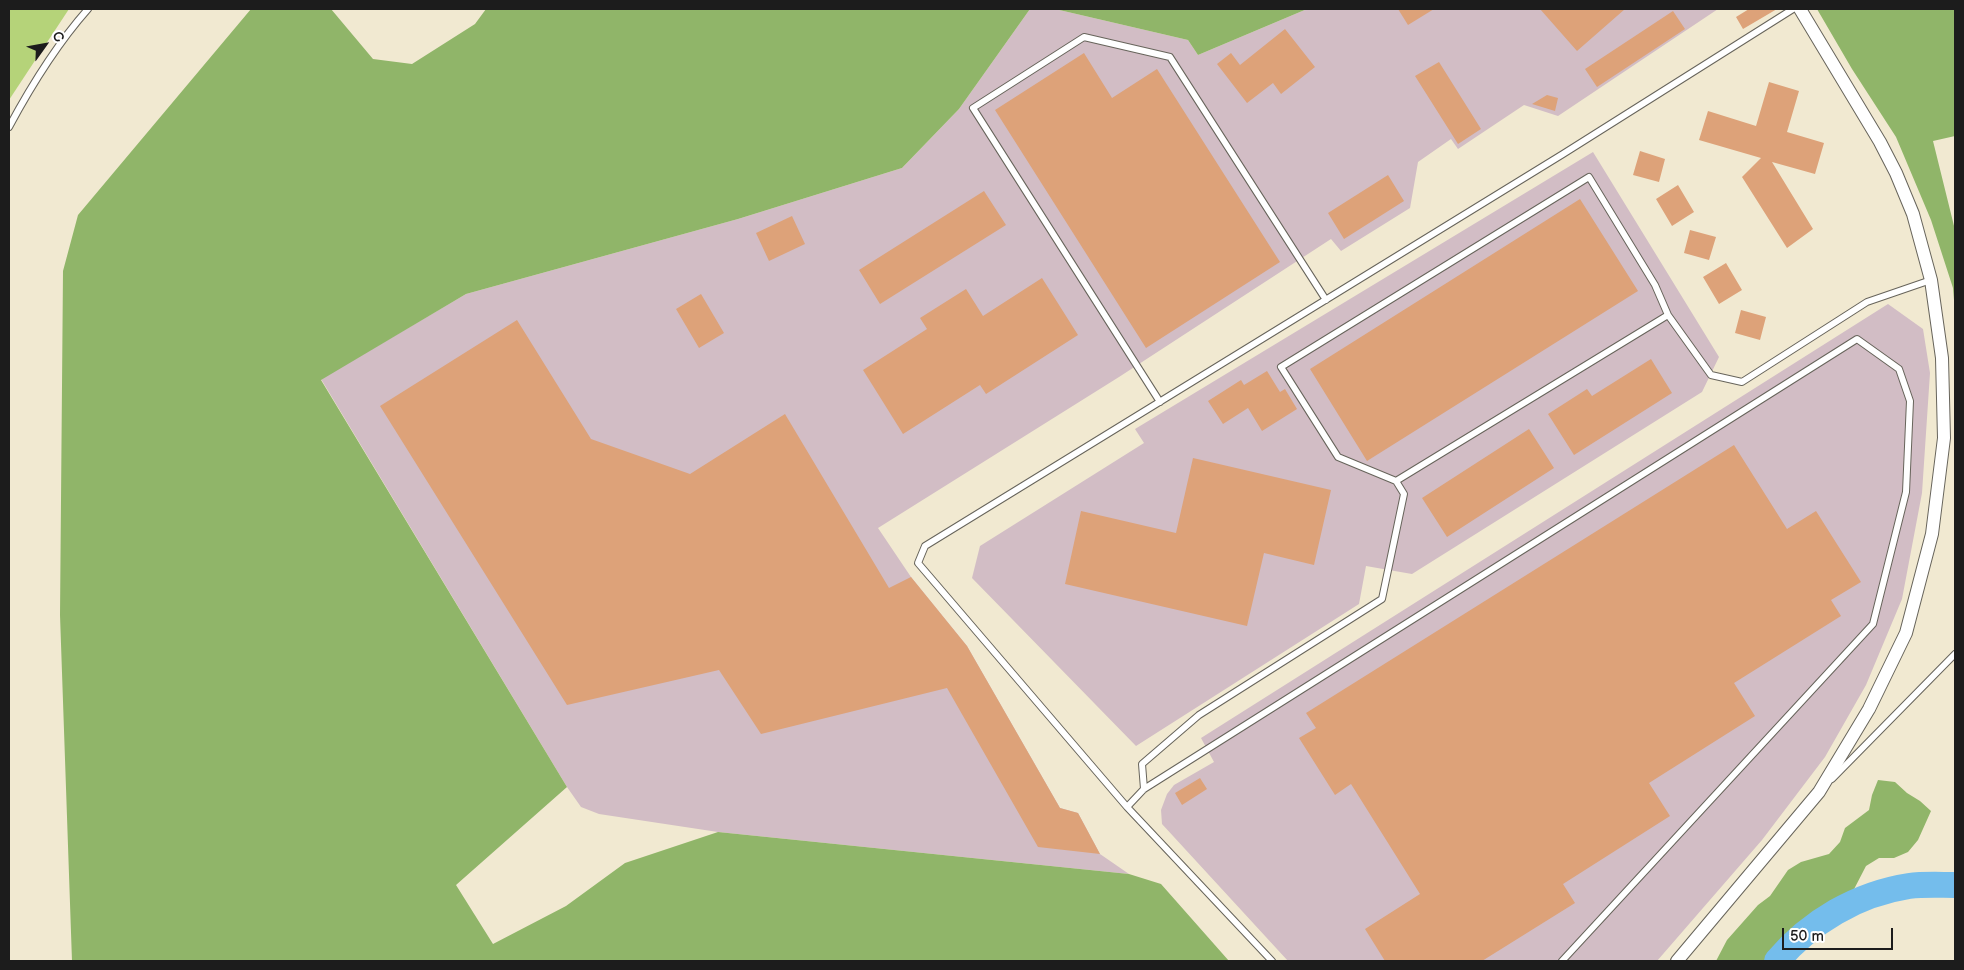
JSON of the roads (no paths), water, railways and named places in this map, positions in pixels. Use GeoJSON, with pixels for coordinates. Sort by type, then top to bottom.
{"type":"FeatureCollection","features":[{"type":"Feature","properties":{"kind":"street"},"geometry":{"type":"LineString","coordinates":[[1678,961],[1819,792],[1869,709],[1906,632],[1932,534],[1944,438],[1942,358],[1932,280],[1913,214],[1896,173],[1880,142],[1800,9]]}},
{"type":"Feature","properties":{"kind":"lane"},"geometry":{"type":"LineString","coordinates":[[9,127],[46,64],[88,9]]}},
{"type":"Feature","properties":{"kind":"lane"},"geometry":{"type":"LineString","coordinates":[[1272,961],[1127,807],[918,564],[925,546],[1563,154],[1793,9]]}},
{"type":"Feature","properties":{"kind":"lane"},"geometry":{"type":"LineString","coordinates":[[1160,402],[973,108],[1084,37],[1170,57],[1326,300]]}},
{"type":"Feature","properties":{"kind":"lane"},"geometry":{"type":"LineString","coordinates":[[1144,788],[1142,764],[1199,715],[1382,599],[1404,494],[1396,481],[1338,458],[1282,367],[1589,177],[1655,286],[1668,315],[1711,375],[1742,382],[1867,302],[1932,280]]}},
{"type":"Feature","properties":{"kind":"lane"},"geometry":{"type":"LineString","coordinates":[[1396,481],[1668,315]]}},
{"type":"Feature","properties":{"kind":"lane"},"geometry":{"type":"LineString","coordinates":[[1127,807],[1144,788],[1857,339],[1900,369],[1910,401],[1906,492],[1873,624],[1562,961]]}},
{"type":"Feature","properties":{"kind":"lane"},"geometry":{"type":"LineString","coordinates":[[1819,792],[1955,654]]}},
{"type":"Feature","properties":{"kind":"waterway"},"geometry":{"type":"LineString","coordinates":[[1777,961],[1804,934],[1820,922],[1853,903],[1890,890],[1909,886],[1955,885]]}}]}
